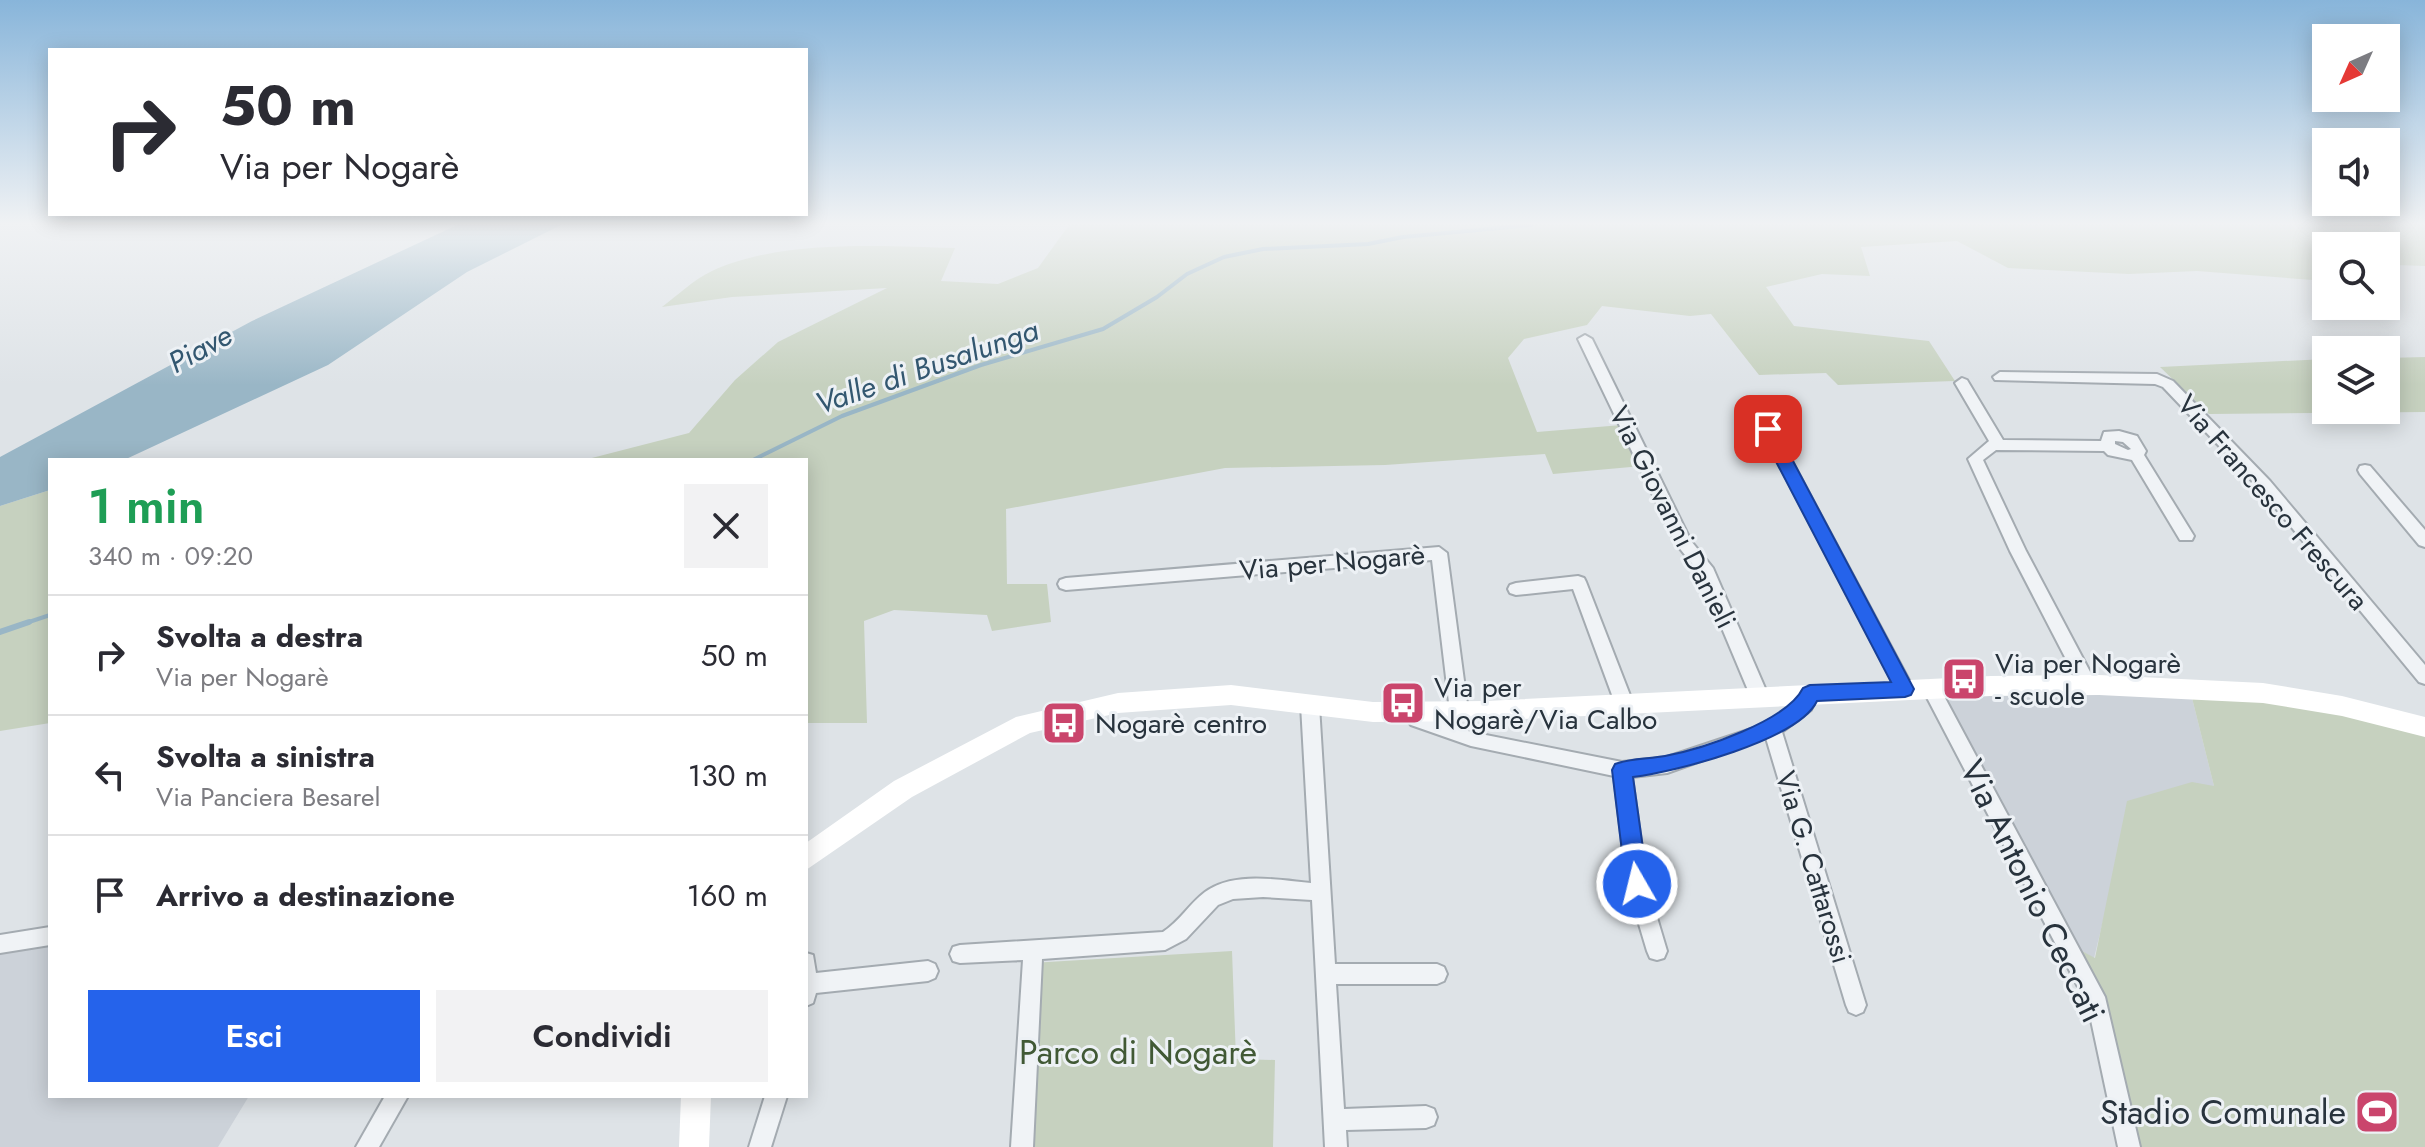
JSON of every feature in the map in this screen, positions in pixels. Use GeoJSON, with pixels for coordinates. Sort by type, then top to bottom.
{"type":"FeatureCollection","features":[{"type":"Feature","properties":{"kind":"street","name":"Via Giovanni Danieli"},"geometry":{"type":"LineString","coordinates":[[1585,339],[1685,545],[1705,568],[1759,695]]}},
{"type":"Feature","properties":{"kind":"street","name":"Via Francesco Frescura"},"geometry":{"type":"LineString","coordinates":[[2000,377],[2157,379],[2168,384],[2265,485],[2425,677]]}},
{"type":"Feature","properties":{"kind":"street"},"geometry":{"type":"LineString","coordinates":[[1962,383],[1999,445]]}},
{"type":"Feature","properties":{"kind":"street"},"geometry":{"type":"LineString","coordinates":[[1754,403],[1905,689]]}},
{"type":"Feature","properties":{"kind":"street"},"geometry":{"type":"LineString","coordinates":[[2088,685],[2018,551],[1975,459],[1993,445],[2107,446],[2120,455],[2136,455],[2186,536]]}},
{"type":"Feature","properties":{"kind":"street"},"geometry":{"type":"LineString","coordinates":[[2365,470],[2425,541]]}},
{"type":"Feature","properties":{"kind":"street","name":"Via per Nogarè"},"geometry":{"type":"LineString","coordinates":[[1066,584],[1439,553],[1459,711]]}},
{"type":"Feature","properties":{"kind":"street"},"geometry":{"type":"LineString","coordinates":[[1516,589],[1578,582],[1624,703]]}},
{"type":"Feature","properties":{"kind":"street"},"geometry":{"type":"LineString","coordinates":[[808,857],[903,789],[1032,721],[1118,703],[1231,695],[1373,712],[1410,712],[1905,689],[2088,685],[2210,688],[2263,693],[2342,706],[2425,727]]}},
{"type":"Feature","properties":{"kind":"street","name":"Via Antonio Ceccati"},"geometry":{"type":"LineString","coordinates":[[1931,688],[2098,1004],[2129,1147]]}},
{"type":"Feature","properties":{"kind":"street"},"geometry":{"type":"LineString","coordinates":[[1410,712],[1417,720],[1471,739],[1622,770],[1667,765],[1772,729],[1805,705],[1810,693]]}},
{"type":"Feature","properties":{"kind":"street"},"geometry":{"type":"LineString","coordinates":[[1310,705],[1336,1147]]}},
{"type":"Feature","properties":{"kind":"street","name":"Via G. Cattarossi"},"geometry":{"type":"LineString","coordinates":[[1772,729],[1856,1005]]}},
{"type":"Feature","properties":{"kind":"street"},"geometry":{"type":"LineString","coordinates":[[1622,770],[1637,884],[1657,951]]}},
{"type":"Feature","properties":{"kind":"street"},"geometry":{"type":"LineString","coordinates":[[960,954],[1165,941],[1178,934],[1211,899],[1226,890],[1321,892]]}},
{"type":"Feature","properties":{"kind":"street"},"geometry":{"type":"LineString","coordinates":[[0,944],[48,936]]}},
{"type":"Feature","properties":{"kind":"street"},"geometry":{"type":"LineString","coordinates":[[1022,1147],[1033,950]]}},
{"type":"Feature","properties":{"kind":"street"},"geometry":{"type":"LineString","coordinates":[[808,984],[928,971]]}},
{"type":"Feature","properties":{"kind":"street"},"geometry":{"type":"LineString","coordinates":[[1326,974],[1437,974]]}},
{"type":"Feature","properties":{"kind":"street"},"geometry":{"type":"LineString","coordinates":[[367,1147],[396,1098]]}},
{"type":"Feature","properties":{"kind":"street"},"geometry":{"type":"LineString","coordinates":[[694,1147],[696,1098]]}},
{"type":"Feature","properties":{"kind":"street"},"geometry":{"type":"LineString","coordinates":[[760,1147],[775,1098]]}},
{"type":"Feature","properties":{"kind":"street"},"geometry":{"type":"LineString","coordinates":[[1334,1120],[1426,1117]]}},
{"type":"Feature","properties":{"kind":"shaded area"},"geometry":{"type":"Polygon","coordinates":[[[1927,684],[2189,686],[2218,802],[2113,880],[2094,958],[2069,944],[1927,684]]]}},
{"type":"Feature","properties":{"kind":"shaded area"},"geometry":{"type":"Polygon","coordinates":[[[48,932],[48,1098],[248,1098],[218,1147],[0,1147],[0,939],[48,932]]]}},
{"type":"Feature","properties":{"kind":"green space"},"geometry":{"type":"Polygon","coordinates":[[[698,279],[942,279],[941,281],[998,284],[1012,279],[1803,279],[1766,287],[1794,326],[1929,341],[1955,381],[1838,385],[1826,373],[1759,375],[1711,314],[1690,316],[1602,306],[1587,325],[1524,339],[1508,358],[1537,432],[1622,425],[1642,466],[1553,474],[1545,454],[1385,465],[1225,468],[1006,509],[1007,584],[1047,584],[1051,622],[992,631],[987,615],[894,610],[864,621],[867,723],[808,723],[808,458],[592,458],[689,433],[735,380],[778,342],[887,288],[732,297],[662,307],[698,279]]]}},
{"type":"Feature","properties":{"kind":"green space"},"geometry":{"type":"Polygon","coordinates":[[[2425,357],[2425,412],[2400,412],[2400,358],[2425,357]]]}},
{"type":"Feature","properties":{"kind":"green space"},"geometry":{"type":"Polygon","coordinates":[[[2312,360],[2312,413],[2209,414],[2160,367],[2312,360]]]}},
{"type":"Feature","properties":{"kind":"green space"},"geometry":{"type":"Polygon","coordinates":[[[48,491],[48,723],[0,731],[0,506],[48,491]]]}},
{"type":"Feature","properties":{"kind":"green space"},"geometry":{"type":"Polygon","coordinates":[[[2189,686],[2425,731],[2425,1147],[2122,1147],[2100,1026],[2069,944],[2095,958],[2127,801],[2192,782],[2214,786],[2189,686]]]}},
{"type":"Feature","properties":{"kind":"green space","name":"Parco di Nogarè"},"geometry":{"type":"Polygon","coordinates":[[[1232,951],[1236,1059],[1275,1060],[1273,1147],[1023,1147],[1031,963],[1232,951]]]}},
{"type":"Feature","properties":{"kind":"water"},"geometry":{"type":"Polygon","coordinates":[[[343,279],[457,279],[328,365],[128,458],[48,458],[48,491],[0,506],[0,457],[252,321],[343,279]]]}},
{"type":"Feature","properties":{"kind":"waterway","name":"Valle di Busalunga"},"geometry":{"type":"LineString","coordinates":[[757,458],[842,416],[981,365],[1103,329],[1157,297],[1181,279]]}},
{"type":"Feature","properties":{"kind":"waterway","name":"Valle di Busalunga"},"geometry":{"type":"LineString","coordinates":[[29,622],[48,616]]}},
{"type":"Feature","properties":{"kind":"waterway","name":"Valle di Busalunga"},"geometry":{"type":"LineString","coordinates":[[0,632],[29,622]]}},
{"type":"Feature","properties":{"kind":"waterway","name":"Valle di Busalunga"},"geometry":{"type":"LineString","coordinates":[[23,624],[29,622]]}},
{"type":"Feature","properties":{"kind":"place","name":"Via per Nogarè - scuole"},"geometry":{"type":"Point","coordinates":[1964,679]}},
{"type":"Feature","properties":{"kind":"place","name":"Via per Nogarè/Via Calbo"},"geometry":{"type":"Point","coordinates":[1403,703]}},
{"type":"Feature","properties":{"kind":"place","name":"Nogarè centro"},"geometry":{"type":"Point","coordinates":[1064,723]}},
{"type":"Feature","properties":{"kind":"place","name":"Stadio Comunale"},"geometry":{"type":"Point","coordinates":[2377,1112]}},
{"type":"Feature","properties":{"kind":"route"},"geometry":{"type":"LineString","coordinates":[[1637,884],[1622,770],[1667,765],[1772,729],[1805,705],[1810,693],[1905,689],[1768,429]]}},
{"type":"Feature","properties":{"kind":"water label","name":"Piave"},"geometry":{"type":"Point","coordinates":[200,349]}}]}
